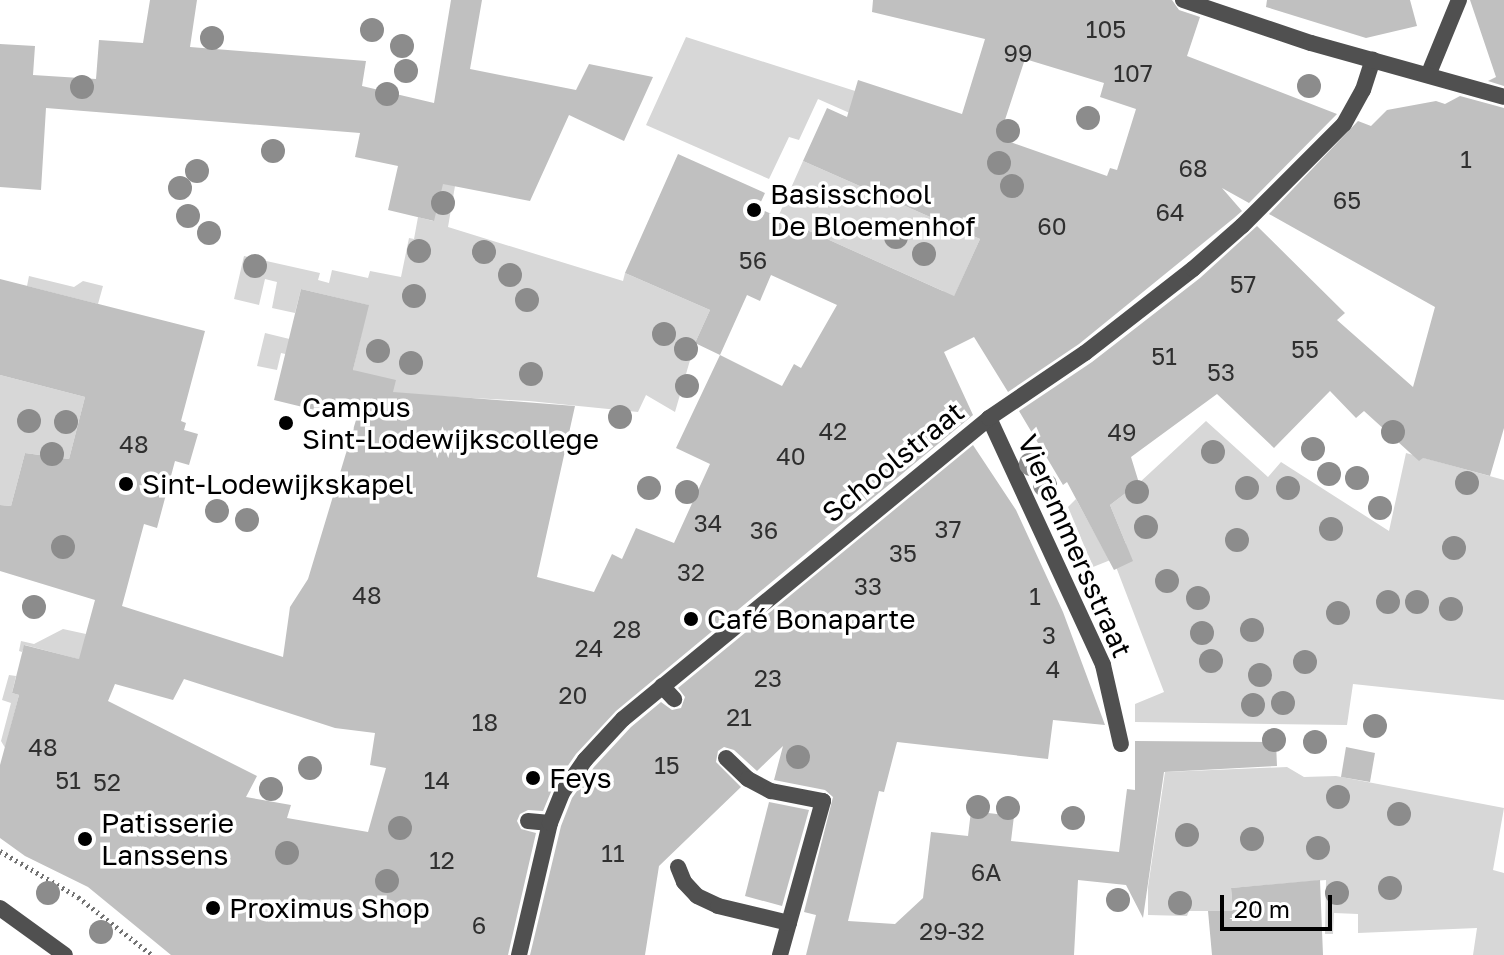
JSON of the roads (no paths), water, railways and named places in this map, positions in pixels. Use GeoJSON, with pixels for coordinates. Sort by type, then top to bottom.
{"type":"FeatureCollection","features":[{"type":"Feature","properties":{"kind":"street"},"geometry":{"type":"LineString","coordinates":[[1183,0],[1311,43],[1429,73],[1504,97]]}},
{"type":"Feature","properties":{"kind":"street"},"geometry":{"type":"LineString","coordinates":[[1429,73],[1459,0]]}},
{"type":"Feature","properties":{"kind":"street","name":"Schoolstraat"},"geometry":{"type":"LineString","coordinates":[[519,955],[550,823],[562,793],[585,760],[623,719],[989,418],[1140,312],[1242,226],[1344,124],[1363,90],[1373,60]]}},
{"type":"Feature","properties":{"kind":"street","name":"Vieremmersstraat"},"geometry":{"type":"LineString","coordinates":[[989,418],[1103,665],[1121,744]]}},
{"type":"Feature","properties":{"kind":"street"},"geometry":{"type":"LineString","coordinates":[[662,686],[674,699]]}},
{"type":"Feature","properties":{"kind":"street"},"geometry":{"type":"LineString","coordinates":[[726,758],[748,779],[771,791],[823,801],[780,955]]}},
{"type":"Feature","properties":{"kind":"street"},"geometry":{"type":"LineString","coordinates":[[528,821],[550,823]]}},
{"type":"Feature","properties":{"kind":"street"},"geometry":{"type":"LineString","coordinates":[[678,867],[684,882],[697,896],[718,906],[789,923]]}},
{"type":"Feature","properties":{"kind":"street"},"geometry":{"type":"LineString","coordinates":[[0,908],[65,955]]}},
{"type":"Feature","properties":{"kind":"place","name":"Basisschool De Bloemenhof"},"geometry":{"type":"Point","coordinates":[754,210]}},
{"type":"Feature","properties":{"kind":"place","name":"Campus Sint-Lodewijkscollege"},"geometry":{"type":"Point","coordinates":[286,423]}},
{"type":"Feature","properties":{"kind":"place","name":"Sint-Lodewijkskapel"},"geometry":{"type":"Point","coordinates":[126,484]}},
{"type":"Feature","properties":{"kind":"place","name":"Café Bonaparte"},"geometry":{"type":"Point","coordinates":[691,619]}},
{"type":"Feature","properties":{"kind":"place","name":"Feys"},"geometry":{"type":"Point","coordinates":[533,778]}},
{"type":"Feature","properties":{"kind":"place","name":"Patisserie Lanssens"},"geometry":{"type":"Point","coordinates":[85,839]}},
{"type":"Feature","properties":{"kind":"place","name":"Proximus Shop"},"geometry":{"type":"Point","coordinates":[213,908]}}]}
